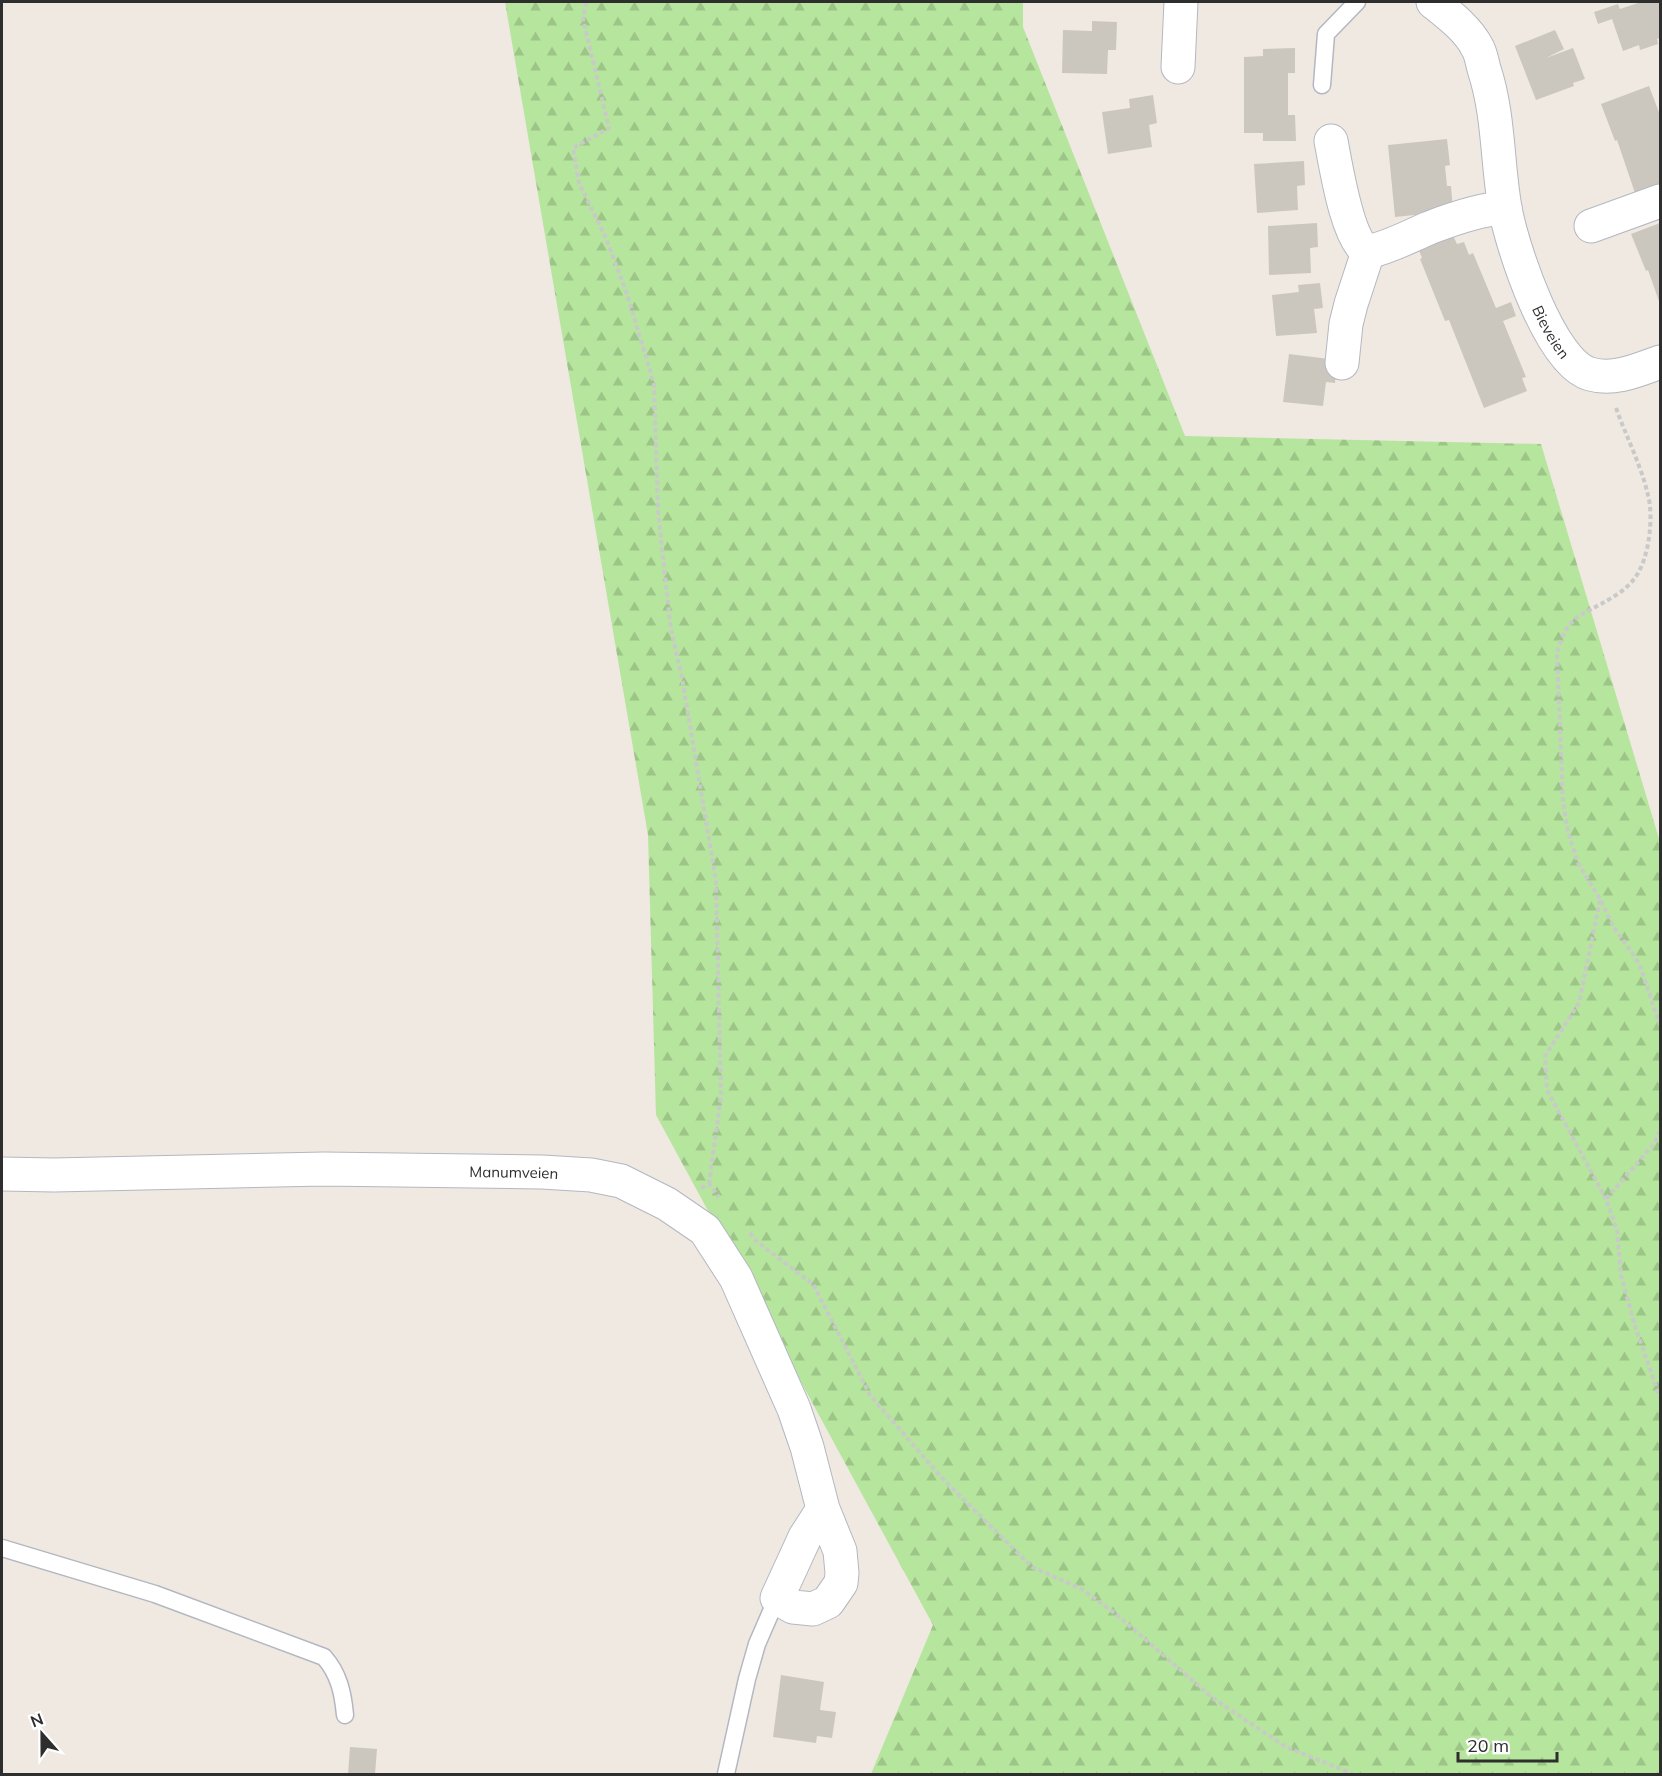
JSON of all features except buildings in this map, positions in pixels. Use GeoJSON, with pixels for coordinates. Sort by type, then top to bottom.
{"type":"FeatureCollection","features":[{"type":"Feature","properties":{"kind":"street"},"geometry":{"type":"LineString","coordinates":[[1178,67],[1181,2]]}},
{"type":"Feature","properties":{"kind":"street","name":"Bieveien"},"geometry":{"type":"LineString","coordinates":[[1433,2],[1453,17],[1477,46],[1490,87],[1505,208],[1512,239],[1545,326],[1570,362],[1580,370],[1604,376],[1628,374],[1660,362]]}},
{"type":"Feature","properties":{"kind":"street"},"geometry":{"type":"LineString","coordinates":[[1330,141],[1347,214],[1357,240],[1368,252],[1388,247],[1430,228],[1492,209],[1505,208]]}},
{"type":"Feature","properties":{"kind":"street"},"geometry":{"type":"LineString","coordinates":[[1591,226],[1660,201]]}},
{"type":"Feature","properties":{"kind":"street"},"geometry":{"type":"LineString","coordinates":[[1342,363],[1346,324],[1368,252]]}},
{"type":"Feature","properties":{"kind":"street","name":"Manumveien"},"geometry":{"type":"LineString","coordinates":[[2,1174],[54,1175],[324,1169],[542,1172],[621,1181],[668,1204],[705,1230],[736,1278],[794,1409],[807,1447],[823,1509],[840,1551],[841,1583],[828,1602],[813,1609],[793,1607],[777,1598]]}},
{"type":"Feature","properties":{"kind":"street"},"geometry":{"type":"LineString","coordinates":[[777,1598],[805,1537],[823,1509]]}},
{"type":"Feature","properties":{"kind":"lane"},"geometry":{"type":"LineString","coordinates":[[1322,85],[1326,34],[1357,2]]}},
{"type":"Feature","properties":{"kind":"lane"},"geometry":{"type":"LineString","coordinates":[[2,1548],[165,1597],[324,1656],[342,1687],[345,1715]]}},
{"type":"Feature","properties":{"kind":"lane"},"geometry":{"type":"LineString","coordinates":[[726,1774],[747,1679],[758,1644],[777,1598]]}},
{"type":"Feature","properties":{"kind":"path"},"geometry":{"type":"LineString","coordinates":[[586,2],[583,19],[609,128],[573,148],[579,183],[605,236],[627,294],[654,384],[658,511],[671,630],[688,712],[716,881],[721,1096],[709,1184],[722,1200]]}},
{"type":"Feature","properties":{"kind":"path"},"geometry":{"type":"LineString","coordinates":[[1604,376],[1649,495],[1652,525],[1644,558],[1635,578],[1614,596],[1576,617],[1562,635],[1557,653],[1563,802],[1568,832],[1578,863],[1613,926],[1640,963],[1660,1025]]}},
{"type":"Feature","properties":{"kind":"path"},"geometry":{"type":"LineString","coordinates":[[1600,899],[1579,1003],[1545,1056],[1547,1090],[1606,1199],[1617,1230],[1622,1275],[1634,1323],[1660,1398]]}},
{"type":"Feature","properties":{"kind":"path"},"geometry":{"type":"LineString","coordinates":[[1606,1199],[1654,1144],[1660,1131]]}},
{"type":"Feature","properties":{"kind":"path"},"geometry":{"type":"LineString","coordinates":[[668,1204],[709,1184]]}},
{"type":"Feature","properties":{"kind":"path"},"geometry":{"type":"LineString","coordinates":[[743,1225],[756,1241],[813,1284],[870,1395],[940,1478],[1032,1567],[1082,1589],[1116,1614],[1214,1699],[1286,1748],[1353,1774]]}},
{"type":"Feature","properties":{"kind":"green space"},"geometry":{"type":"Polygon","coordinates":[[[505,2],[1023,2],[1023,27],[1185,436],[1541,444],[1660,842],[1660,1774],[871,1774],[933,1625],[656,1115],[648,835],[505,2]]]}}]}
